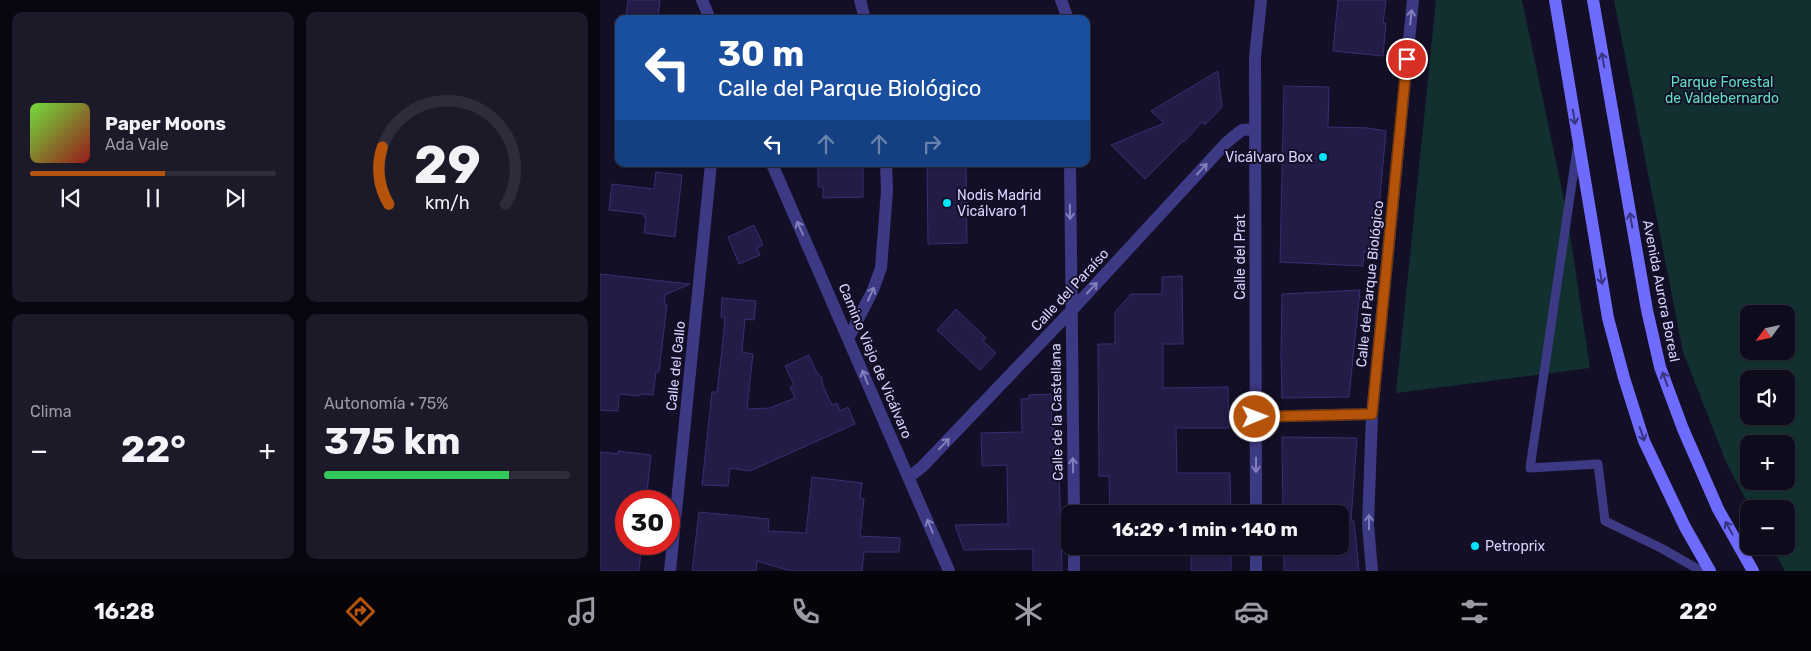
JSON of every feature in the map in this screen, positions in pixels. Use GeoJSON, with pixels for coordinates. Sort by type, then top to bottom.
{"type":"FeatureCollection","features":[{"type":"Feature","properties":{"kind":"main road"},"geometry":{"type":"LineString","coordinates":[[1555,0],[1608,318],[1624,378],[1644,441],[1685,527],[1710,571]]}},
{"type":"Feature","properties":{"kind":"main road","name":"Avenida Aurora Boreal"},"geometry":{"type":"LineString","coordinates":[[1593,0],[1647,310],[1660,367],[1683,429],[1718,508],[1752,571]]}},
{"type":"Feature","properties":{"kind":"street"},"geometry":{"type":"LineString","coordinates":[[702,0],[708,15]]}},
{"type":"Feature","properties":{"kind":"street"},"geometry":{"type":"LineString","coordinates":[[860,0],[864,15]]}},
{"type":"Feature","properties":{"kind":"street"},"geometry":{"type":"LineString","coordinates":[[1061,0],[1067,15]]}},
{"type":"Feature","properties":{"kind":"street","name":"Calle del Prat"},"geometry":{"type":"LineString","coordinates":[[1256,505],[1255,57],[1260,0]]}},
{"type":"Feature","properties":{"kind":"street","name":"Calle del Parque Biológico"},"geometry":{"type":"LineString","coordinates":[[1372,571],[1368,525],[1372,414],[1413,0]]}},
{"type":"Feature","properties":{"kind":"street","name":"Calle del Paraíso"},"geometry":{"type":"LineString","coordinates":[[908,477],[922,467],[1072,310],[1227,142],[1242,130],[1255,129]]}},
{"type":"Feature","properties":{"kind":"street","name":"Calle del Gallo"},"geometry":{"type":"LineString","coordinates":[[670,571],[711,167]]}},
{"type":"Feature","properties":{"kind":"street","name":"Camino Viejo de Vicálvaro"},"geometry":{"type":"LineString","coordinates":[[773,167],[949,571]]}},
{"type":"Feature","properties":{"kind":"street"},"geometry":{"type":"LineString","coordinates":[[849,338],[873,290],[881,268],[887,191],[886,167]]}},
{"type":"Feature","properties":{"kind":"street","name":"Calle de la Castellana"},"geometry":{"type":"LineString","coordinates":[[1070,167],[1074,505]]}},
{"type":"Feature","properties":{"kind":"street"},"geometry":{"type":"LineString","coordinates":[[1255,417],[1372,414]]}},
{"type":"Feature","properties":{"kind":"street"},"geometry":{"type":"LineString","coordinates":[[1074,555],[1074,571]]}},
{"type":"Feature","properties":{"kind":"street"},"geometry":{"type":"LineString","coordinates":[[1256,555],[1256,571]]}},
{"type":"Feature","properties":{"kind":"lane"},"geometry":{"type":"LineString","coordinates":[[1578,144],[1530,468],[1598,464],[1604,521],[1661,548],[1701,571]]}},
{"type":"Feature","properties":{"kind":"green space"},"geometry":{"type":"Polygon","coordinates":[[[1436,0],[1522,0],[1567,214],[1590,368],[1396,393],[1436,0]]]}},
{"type":"Feature","properties":{"kind":"green space","name":"Parque Forestal de Valdebernardo"},"geometry":{"type":"Polygon","coordinates":[[[1614,0],[1811,0],[1811,571],[1785,571],[1776,555],[1795,555],[1795,500],[1746,500],[1741,490],[1795,490],[1795,435],[1740,435],[1740,488],[1726,462],[1683,352],[1614,0]]]}},
{"type":"Feature","properties":{"kind":"building"},"geometry":{"type":"Polygon","coordinates":[[[628,0],[660,0],[658,15],[626,15],[628,0]]]}},
{"type":"Feature","properties":{"kind":"building"},"geometry":{"type":"Polygon","coordinates":[[[1338,0],[1386,0],[1383,23],[1386,23],[1383,56],[1333,51],[1338,0]]]}},
{"type":"Feature","properties":{"kind":"building"},"geometry":{"type":"Polygon","coordinates":[[[1218,71],[1222,107],[1205,125],[1202,122],[1145,179],[1111,145],[1164,123],[1151,111],[1218,71]]]}},
{"type":"Feature","properties":{"kind":"building"},"geometry":{"type":"Polygon","coordinates":[[[1284,86],[1329,87],[1328,127],[1368,128],[1386,131],[1375,253],[1364,252],[1363,266],[1280,262],[1284,86]]]}},
{"type":"Feature","properties":{"kind":"building"},"geometry":{"type":"Polygon","coordinates":[[[818,167],[863,167],[863,197],[823,198],[823,187],[818,187],[818,167]]]}},
{"type":"Feature","properties":{"kind":"building","name":"Nodis Madrid Vicálvaro 1"},"geometry":{"type":"Polygon","coordinates":[[[927,167],[966,167],[967,243],[928,244],[927,167]]]}},
{"type":"Feature","properties":{"kind":"building"},"geometry":{"type":"Polygon","coordinates":[[[656,172],[682,175],[675,237],[644,233],[646,217],[644,217],[644,214],[609,210],[612,184],[654,189],[656,172]]]}},
{"type":"Feature","properties":{"kind":"building"},"geometry":{"type":"Polygon","coordinates":[[[754,225],[763,245],[757,248],[760,255],[739,264],[728,237],[754,225]]]}},
{"type":"Feature","properties":{"kind":"building"},"geometry":{"type":"Polygon","coordinates":[[[600,274],[690,284],[665,295],[664,304],[667,304],[659,372],[656,372],[653,395],[619,394],[618,411],[600,410],[600,274]]]}},
{"type":"Feature","properties":{"kind":"building"},"geometry":{"type":"Polygon","coordinates":[[[1182,276],[1183,344],[1163,344],[1163,388],[1228,387],[1229,428],[1176,428],[1177,473],[1230,473],[1231,505],[1110,505],[1109,476],[1099,476],[1098,344],[1115,344],[1115,312],[1131,294],[1162,294],[1162,277],[1182,276]]]}},
{"type":"Feature","properties":{"kind":"building"},"geometry":{"type":"Polygon","coordinates":[[[1360,290],[1349,397],[1282,398],[1282,294],[1360,290]]]}},
{"type":"Feature","properties":{"kind":"building"},"geometry":{"type":"Polygon","coordinates":[[[722,298],[756,301],[754,320],[745,319],[742,352],[753,354],[747,409],[770,408],[795,398],[790,387],[794,385],[785,366],[809,355],[816,371],[822,378],[823,386],[832,405],[837,403],[840,411],[848,407],[855,424],[750,471],[730,468],[728,486],[702,485],[712,392],[717,392],[722,350],[725,317],[721,317],[722,298]]]}},
{"type":"Feature","properties":{"kind":"building"},"geometry":{"type":"Polygon","coordinates":[[[956,309],[986,338],[983,341],[996,353],[980,370],[937,330],[956,309]]]}},
{"type":"Feature","properties":{"kind":"building"},"geometry":{"type":"Polygon","coordinates":[[[1051,394],[1052,429],[1058,429],[1062,571],[1033,571],[1033,549],[964,550],[955,525],[1008,524],[1007,465],[982,466],[981,433],[1022,432],[1021,399],[1029,399],[1029,395],[1051,394]]]}},
{"type":"Feature","properties":{"kind":"building"},"geometry":{"type":"Polygon","coordinates":[[[1282,437],[1357,438],[1351,521],[1354,521],[1359,571],[1284,571],[1284,555],[1349,555],[1349,505],[1283,505],[1282,437]]]}},
{"type":"Feature","properties":{"kind":"building"},"geometry":{"type":"Polygon","coordinates":[[[618,451],[651,455],[647,490],[615,490],[615,555],[641,555],[639,571],[600,571],[600,452],[618,454],[618,451]]]}},
{"type":"Feature","properties":{"kind":"building"},"geometry":{"type":"Polygon","coordinates":[[[812,477],[862,483],[860,498],[864,499],[860,536],[900,538],[899,552],[864,552],[862,571],[791,571],[757,561],[756,571],[692,571],[699,512],[769,519],[768,531],[806,533],[812,477]]]}},
{"type":"Feature","properties":{"kind":"building"},"geometry":{"type":"Polygon","coordinates":[[[1191,555],[1231,555],[1231,571],[1191,571],[1191,555]]]}},
{"type":"Feature","properties":{"kind":"place","name":"Vicálvaro Box"},"geometry":{"type":"Point","coordinates":[1323,157]}},
{"type":"Feature","properties":{"kind":"place","name":"Nodis Madrid Vicálvaro 1"},"geometry":{"type":"Point","coordinates":[947,203]}},
{"type":"Feature","properties":{"kind":"place","name":"Petroprix"},"geometry":{"type":"Point","coordinates":[1475,546]}},
{"type":"Feature","properties":{"kind":"route"},"geometry":{"type":"LineString","coordinates":[[1255,417],[1372,414],[1407,59]]}}]}
